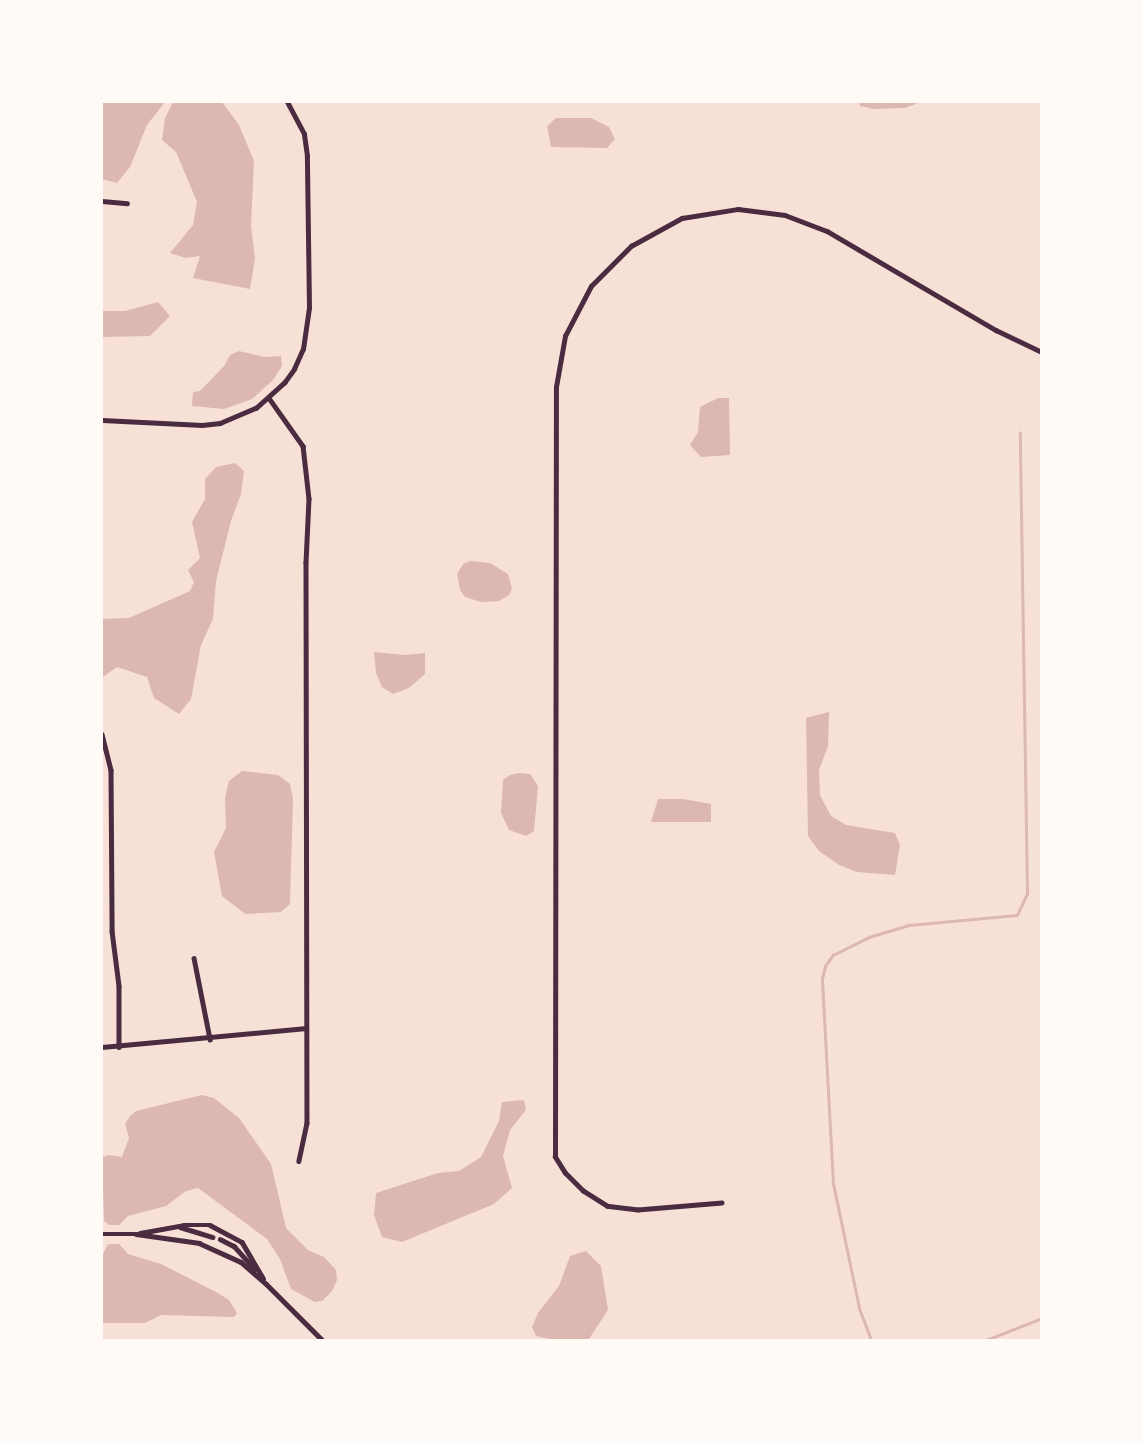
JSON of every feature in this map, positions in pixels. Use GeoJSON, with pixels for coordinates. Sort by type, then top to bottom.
{"type":"FeatureCollection","features":[{"type":"Feature","properties":{"kind":"street"},"geometry":{"type":"LineString","coordinates":[[102,420],[202,425],[220,423],[256,408],[269,398],[294,369],[307,330],[307,156],[304,134],[287,102]]}},
{"type":"Feature","properties":{"kind":"street"},"geometry":{"type":"LineString","coordinates":[[102,201],[127,203]]}},
{"type":"Feature","properties":{"kind":"street"},"geometry":{"type":"LineString","coordinates":[[722,1203],[638,1210],[607,1206],[583,1191],[565,1173],[555,1157],[556,387],[565,336],[591,286],[631,246],[682,218],[738,209],[785,215],[827,231],[996,330],[1041,352]]}},
{"type":"Feature","properties":{"kind":"street"},"geometry":{"type":"LineString","coordinates":[[269,398],[303,446],[309,499],[306,562],[307,1123],[299,1161]]}},
{"type":"Feature","properties":{"kind":"street"},"geometry":{"type":"LineString","coordinates":[[102,734],[111,770],[112,931],[119,986],[120,1047]]}},
{"type":"Feature","properties":{"kind":"street"},"geometry":{"type":"LineString","coordinates":[[194,958],[210,1039]]}},
{"type":"Feature","properties":{"kind":"street"},"geometry":{"type":"LineString","coordinates":[[102,1047],[306,1028]]}},
{"type":"Feature","properties":{"kind":"street"},"geometry":{"type":"LineString","coordinates":[[136,1234],[175,1226],[210,1225],[242,1242],[266,1284]]}},
{"type":"Feature","properties":{"kind":"street"},"geometry":{"type":"LineString","coordinates":[[175,1226],[213,1237]]}},
{"type":"Feature","properties":{"kind":"street"},"geometry":{"type":"LineString","coordinates":[[102,1234],[136,1234],[199,1243],[241,1262],[322,1340]]}},
{"type":"Feature","properties":{"kind":"street"},"geometry":{"type":"LineString","coordinates":[[220,1239],[245,1257],[266,1284]]}},
{"type":"Feature","properties":{"kind":"shaded area"},"geometry":{"type":"Polygon","coordinates":[[[102,102],[165,102],[147,125],[130,167],[117,183],[102,179],[102,102]]]}},
{"type":"Feature","properties":{"kind":"shaded area"},"geometry":{"type":"Polygon","coordinates":[[[173,102],[222,102],[239,125],[254,161],[251,226],[255,259],[250,289],[193,278],[200,256],[186,258],[170,253],[193,225],[197,202],[176,152],[162,140],[165,118],[173,102]]]}},
{"type":"Feature","properties":{"kind":"shaded area"},"geometry":{"type":"Polygon","coordinates":[[[859,102],[921,102],[905,108],[874,109],[860,106],[859,102]]]}},
{"type":"Feature","properties":{"kind":"shaded area"},"geometry":{"type":"Polygon","coordinates":[[[556,118],[591,118],[609,127],[615,139],[607,148],[551,147],[547,126],[556,118]]]}},
{"type":"Feature","properties":{"kind":"shaded area"},"geometry":{"type":"Polygon","coordinates":[[[158,302],[170,316],[150,336],[102,337],[102,311],[125,311],[158,302]]]}},
{"type":"Feature","properties":{"kind":"shaded area"},"geometry":{"type":"Polygon","coordinates":[[[239,351],[265,357],[281,356],[282,366],[273,380],[252,399],[224,409],[192,406],[193,392],[200,391],[224,366],[230,355],[239,351]]]}},
{"type":"Feature","properties":{"kind":"shaded area"},"geometry":{"type":"Polygon","coordinates":[[[718,398],[729,398],[730,455],[701,457],[690,445],[698,432],[700,407],[718,398]]]}},
{"type":"Feature","properties":{"kind":"shaded area"},"geometry":{"type":"Polygon","coordinates":[[[235,463],[244,471],[241,494],[231,521],[216,581],[213,619],[201,645],[191,699],[179,714],[154,698],[147,677],[117,667],[103,677],[102,682],[102,619],[129,618],[190,591],[194,582],[188,570],[200,558],[192,522],[205,499],[205,479],[216,467],[235,463]]]}},
{"type":"Feature","properties":{"kind":"shaded area"},"geometry":{"type":"Polygon","coordinates":[[[470,561],[490,563],[508,574],[512,589],[509,595],[499,601],[481,602],[465,597],[460,590],[457,574],[463,564],[470,561]]]}},
{"type":"Feature","properties":{"kind":"shaded area"},"geometry":{"type":"Polygon","coordinates":[[[374,652],[405,655],[425,653],[425,674],[409,688],[393,694],[382,687],[376,673],[374,652]]]}},
{"type":"Feature","properties":{"kind":"shaded area"},"geometry":{"type":"Polygon","coordinates":[[[829,712],[828,746],[819,770],[820,795],[831,816],[846,825],[895,833],[900,845],[895,875],[857,872],[839,865],[819,851],[808,836],[806,718],[829,712]]]}},
{"type":"Feature","properties":{"kind":"shaded area"},"geometry":{"type":"Polygon","coordinates":[[[242,771],[278,775],[290,784],[293,799],[290,904],[281,912],[245,914],[222,896],[214,852],[226,828],[225,798],[229,781],[242,771]]]}},
{"type":"Feature","properties":{"kind":"shaded area"},"geometry":{"type":"Polygon","coordinates":[[[519,773],[530,774],[538,786],[534,831],[526,836],[509,830],[501,813],[503,780],[519,773]]]}},
{"type":"Feature","properties":{"kind":"shaded area"},"geometry":{"type":"Polygon","coordinates":[[[658,799],[683,799],[711,804],[711,822],[651,822],[658,799]]]}},
{"type":"Feature","properties":{"kind":"shaded area"},"geometry":{"type":"Polygon","coordinates":[[[202,1095],[214,1098],[239,1118],[271,1164],[286,1228],[308,1250],[324,1257],[336,1270],[337,1280],[332,1291],[322,1301],[315,1302],[291,1289],[280,1259],[267,1239],[198,1188],[186,1191],[166,1206],[128,1216],[119,1225],[109,1225],[104,1221],[102,1157],[122,1157],[129,1138],[125,1124],[130,1116],[136,1111],[202,1095]]]}},
{"type":"Feature","properties":{"kind":"shaded area"},"geometry":{"type":"Polygon","coordinates":[[[524,1100],[526,1110],[510,1130],[503,1156],[512,1188],[494,1204],[402,1242],[382,1237],[374,1215],[376,1193],[438,1173],[459,1171],[481,1157],[499,1121],[502,1102],[524,1100]]]}},
{"type":"Feature","properties":{"kind":"shaded area"},"geometry":{"type":"Polygon","coordinates":[[[108,1244],[119,1244],[128,1254],[161,1264],[216,1292],[229,1300],[237,1313],[234,1317],[161,1315],[145,1323],[102,1323],[102,1256],[108,1244]]]}},
{"type":"Feature","properties":{"kind":"shaded area"},"geometry":{"type":"Polygon","coordinates":[[[586,1251],[601,1266],[608,1310],[589,1339],[553,1340],[536,1336],[532,1327],[538,1313],[559,1286],[570,1256],[586,1251]]]}},
{"type":"Feature","properties":{"kind":"waterway"},"geometry":{"type":"LineString","coordinates":[[871,1340],[859,1308],[833,1184],[822,979],[825,966],[833,955],[869,937],[909,925],[1017,915],[1027,894],[1020,433]]}},
{"type":"Feature","properties":{"kind":"waterway"},"geometry":{"type":"LineString","coordinates":[[986,1340],[1042,1318]]}}]}
